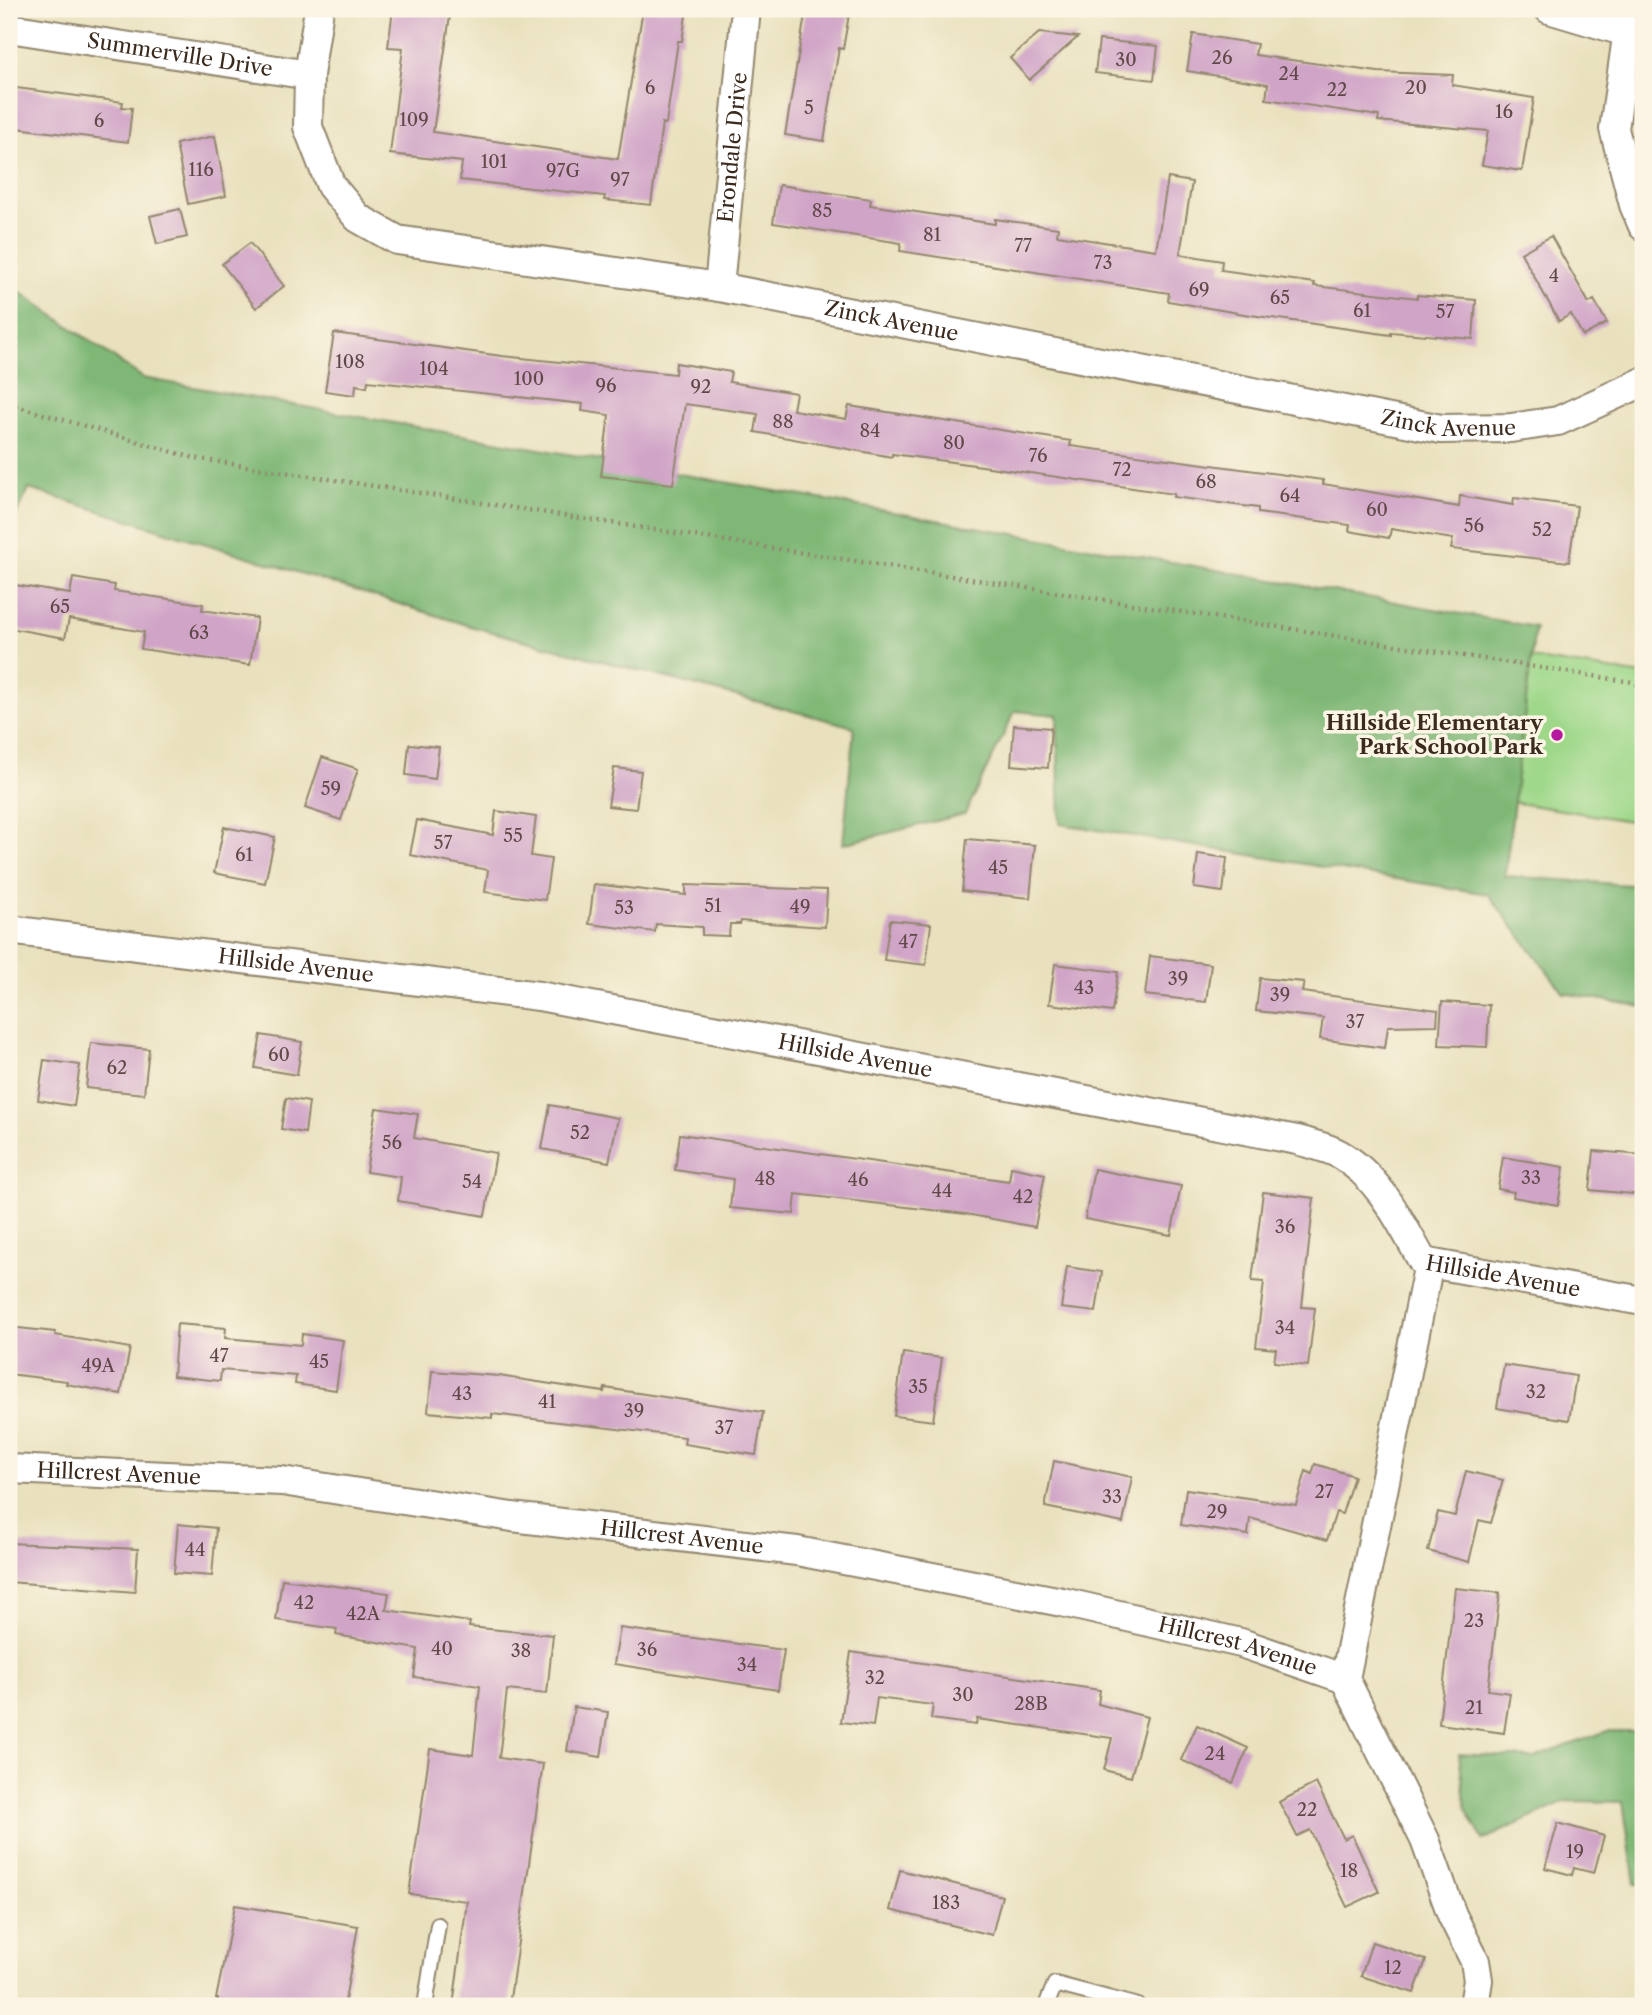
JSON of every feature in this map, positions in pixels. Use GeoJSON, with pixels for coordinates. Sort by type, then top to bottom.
{"type":"FeatureCollection","features":[{"type":"Feature","properties":{"kind":"street","name":"Zinck Avenue"},"geometry":{"type":"LineString","coordinates":[[319,9],[309,75],[308,127],[331,186],[358,218],[397,240],[719,288],[1441,429],[1511,428],[1558,421],[1643,382]]}},
{"type":"Feature","properties":{"kind":"street","name":"Erondale Drive"},"geometry":{"type":"LineString","coordinates":[[719,288],[746,9]]}},
{"type":"Feature","properties":{"kind":"street"},"geometry":{"type":"LineString","coordinates":[[1549,9],[1629,21],[1614,129],[1640,213]]}},
{"type":"Feature","properties":{"kind":"street","name":"Summerville Drive"},"geometry":{"type":"LineString","coordinates":[[9,28],[309,75]]}},
{"type":"Feature","properties":{"kind":"street","name":"Hillside Avenue"},"geometry":{"type":"LineString","coordinates":[[9,930],[539,996],[1297,1140],[1338,1153],[1362,1172],[1390,1203],[1423,1262],[1643,1301]]}},
{"type":"Feature","properties":{"kind":"street","name":"Hillcrest Avenue"},"geometry":{"type":"LineString","coordinates":[[1429,1263],[1345,1679],[1425,1840],[1452,1915],[1475,1961],[1478,1980],[1474,2006]]}},
{"type":"Feature","properties":{"kind":"street","name":"Hillcrest Avenue"},"geometry":{"type":"LineString","coordinates":[[9,1469],[282,1481],[512,1517],[797,1551],[1062,1602],[1241,1643],[1345,1679]]}},
{"type":"Feature","properties":{"kind":"lane"},"geometry":{"type":"LineString","coordinates":[[425,2006],[438,1925]]}},
{"type":"Feature","properties":{"kind":"lane"},"geometry":{"type":"LineString","coordinates":[[1046,2006],[1055,1983],[1138,2006]]}},
{"type":"Feature","properties":{"kind":"path"},"geometry":{"type":"LineString","coordinates":[[9,404],[194,458],[1632,682],[1643,687]]}},
{"type":"Feature","properties":{"kind":"green space"},"geometry":{"type":"Polygon","coordinates":[[[9,284],[143,378],[1535,627],[1505,876],[1643,886],[1643,1007],[1564,993],[1488,894],[1060,824],[1057,715],[1015,711],[965,814],[843,844],[854,727],[477,628],[29,489],[9,529],[9,284]]]}},
{"type":"Feature","properties":{"kind":"green space","name":"Hillside Elementary Park School Park"},"geometry":{"type":"Polygon","coordinates":[[[1484,651],[1643,675],[1643,823],[1461,794],[1484,651]]]}},
{"type":"Feature","properties":{"kind":"green space"},"geometry":{"type":"Polygon","coordinates":[[[1607,1731],[1643,1731],[1643,1884],[1635,1884],[1623,1802],[1567,1801],[1483,1840],[1466,1809],[1459,1754],[1534,1758],[1607,1731]]]}},
{"type":"Feature","properties":{"kind":"building"},"geometry":{"type":"Polygon","coordinates":[[[393,9],[451,9],[433,132],[618,159],[643,9],[687,9],[682,41],[678,41],[666,124],[662,123],[651,205],[604,200],[605,196],[460,180],[462,162],[390,154],[403,48],[388,47],[393,9]]]}},
{"type":"Feature","properties":{"kind":"building"},"geometry":{"type":"Polygon","coordinates":[[[806,9],[850,9],[843,49],[839,48],[824,141],[785,135],[806,9]]]}},
{"type":"Feature","properties":{"kind":"building"},"geometry":{"type":"Polygon","coordinates":[[[1039,33],[1078,37],[1029,80],[1010,58],[1039,33]]]}},
{"type":"Feature","properties":{"kind":"building"},"geometry":{"type":"Polygon","coordinates":[[[1193,34],[1257,44],[1255,55],[1378,72],[1453,75],[1452,85],[1534,98],[1522,171],[1482,165],[1488,131],[1378,121],[1379,116],[1266,99],[1268,84],[1187,71],[1193,34]]]}},
{"type":"Feature","properties":{"kind":"building"},"geometry":{"type":"Polygon","coordinates":[[[1099,40],[1158,46],[1154,80],[1095,73],[1099,40]]]}},
{"type":"Feature","properties":{"kind":"building"},"geometry":{"type":"Polygon","coordinates":[[[9,87],[123,102],[122,107],[132,108],[128,142],[9,127],[9,87]]]}},
{"type":"Feature","properties":{"kind":"building"},"geometry":{"type":"Polygon","coordinates":[[[215,136],[226,196],[188,204],[176,144],[215,136]]]}},
{"type":"Feature","properties":{"kind":"building"},"geometry":{"type":"Polygon","coordinates":[[[1168,178],[1192,182],[1180,254],[1222,261],[1221,270],[1315,283],[1314,286],[1417,298],[1417,295],[1476,300],[1473,339],[1391,332],[1391,335],[1244,314],[1168,301],[1169,293],[900,251],[901,243],[773,223],[779,185],[871,199],[870,205],[995,224],[995,219],[1058,228],[1057,235],[1156,250],[1168,178]]]}},
{"type":"Feature","properties":{"kind":"building"},"geometry":{"type":"Polygon","coordinates":[[[180,209],[187,237],[157,244],[150,216],[180,209]]]}},
{"type":"Feature","properties":{"kind":"building"},"geometry":{"type":"Polygon","coordinates":[[[1551,236],[1589,303],[1594,300],[1607,323],[1583,336],[1571,314],[1559,321],[1521,253],[1551,236]]]}},
{"type":"Feature","properties":{"kind":"building"},"geometry":{"type":"Polygon","coordinates":[[[250,243],[284,286],[256,308],[222,264],[250,243]]]}},
{"type":"Feature","properties":{"kind":"building"},"geometry":{"type":"Polygon","coordinates":[[[334,333],[502,356],[675,374],[676,363],[731,372],[729,382],[796,393],[793,410],[846,419],[849,406],[1071,441],[1070,446],[1323,480],[1323,484],[1459,507],[1460,496],[1513,505],[1514,498],[1577,506],[1569,562],[1451,549],[1453,539],[1391,529],[1389,538],[1349,531],[1350,525],[1258,513],[1258,508],[1173,497],[1174,494],[892,454],[892,457],[755,432],[758,414],[685,404],[673,484],[601,476],[609,415],[582,411],[583,404],[368,381],[367,387],[356,385],[355,395],[325,391],[334,333]]]}},
{"type":"Feature","properties":{"kind":"building"},"geometry":{"type":"Polygon","coordinates":[[[73,578],[115,585],[114,591],[203,604],[202,610],[257,618],[250,665],[141,649],[144,632],[69,619],[65,638],[9,628],[9,584],[70,594],[73,578]]]}},
{"type":"Feature","properties":{"kind":"building"},"geometry":{"type":"Polygon","coordinates":[[[1014,725],[1051,728],[1048,768],[1011,765],[1014,725]]]}},
{"type":"Feature","properties":{"kind":"building"},"geometry":{"type":"Polygon","coordinates":[[[409,744],[439,747],[435,779],[406,775],[409,744]]]}},
{"type":"Feature","properties":{"kind":"building"},"geometry":{"type":"Polygon","coordinates":[[[322,757],[358,769],[341,820],[305,808],[322,757]]]}},
{"type":"Feature","properties":{"kind":"building"},"geometry":{"type":"Polygon","coordinates":[[[614,768],[641,771],[636,809],[608,806],[614,768]]]}},
{"type":"Feature","properties":{"kind":"building"},"geometry":{"type":"Polygon","coordinates":[[[496,811],[536,817],[531,856],[551,859],[545,900],[485,892],[488,870],[410,855],[417,820],[493,835],[496,811]]]}},
{"type":"Feature","properties":{"kind":"building"},"geometry":{"type":"Polygon","coordinates":[[[224,827],[275,837],[265,883],[214,873],[224,827]]]}},
{"type":"Feature","properties":{"kind":"building"},"geometry":{"type":"Polygon","coordinates":[[[967,839],[1035,845],[1030,898],[962,891],[967,839]]]}},
{"type":"Feature","properties":{"kind":"building"},"geometry":{"type":"Polygon","coordinates":[[[1198,854],[1227,858],[1223,892],[1194,888],[1198,854]]]}},
{"type":"Feature","properties":{"kind":"building"},"geometry":{"type":"Polygon","coordinates":[[[594,884],[686,895],[686,885],[827,890],[825,927],[741,921],[740,924],[730,924],[729,936],[702,935],[702,927],[656,924],[655,932],[589,924],[594,884]]]}},
{"type":"Feature","properties":{"kind":"building"},"geometry":{"type":"Polygon","coordinates":[[[890,920],[931,924],[926,965],[884,960],[890,920]]]}},
{"type":"Feature","properties":{"kind":"building"},"geometry":{"type":"Polygon","coordinates":[[[1150,956],[1211,964],[1206,1002],[1145,995],[1150,956]]]}},
{"type":"Feature","properties":{"kind":"building"},"geometry":{"type":"Polygon","coordinates":[[[1055,964],[1118,972],[1112,1012],[1049,1004],[1055,964]]]}},
{"type":"Feature","properties":{"kind":"building"},"geometry":{"type":"Polygon","coordinates":[[[1260,978],[1304,982],[1302,992],[1438,1010],[1437,1025],[1388,1026],[1385,1048],[1320,1039],[1323,1018],[1256,1011],[1260,978]]]}},
{"type":"Feature","properties":{"kind":"building"},"geometry":{"type":"Polygon","coordinates":[[[1442,1002],[1489,1005],[1487,1047],[1439,1045],[1442,1002]]]}},
{"type":"Feature","properties":{"kind":"building"},"geometry":{"type":"Polygon","coordinates":[[[261,1035],[302,1042],[297,1075],[255,1068],[261,1035]]]}},
{"type":"Feature","properties":{"kind":"building"},"geometry":{"type":"Polygon","coordinates":[[[91,1043],[149,1049],[144,1094],[86,1088],[91,1043]]]}},
{"type":"Feature","properties":{"kind":"building"},"geometry":{"type":"Polygon","coordinates":[[[44,1060],[80,1065],[74,1106],[38,1100],[44,1060]]]}},
{"type":"Feature","properties":{"kind":"building"},"geometry":{"type":"Polygon","coordinates":[[[286,1098],[309,1102],[305,1133],[281,1129],[286,1098]]]}},
{"type":"Feature","properties":{"kind":"building"},"geometry":{"type":"Polygon","coordinates":[[[550,1105],[618,1118],[609,1162],[542,1149],[550,1105]]]}},
{"type":"Feature","properties":{"kind":"building"},"geometry":{"type":"Polygon","coordinates":[[[376,1108],[418,1114],[414,1138],[496,1153],[485,1216],[398,1201],[401,1177],[366,1172],[376,1108]]]}},
{"type":"Feature","properties":{"kind":"building"},"geometry":{"type":"Polygon","coordinates":[[[680,1134],[1009,1181],[1011,1167],[1045,1174],[1035,1227],[966,1214],[796,1194],[794,1214],[730,1208],[733,1179],[675,1170],[680,1134]]]}},
{"type":"Feature","properties":{"kind":"building"},"geometry":{"type":"Polygon","coordinates":[[[1594,1151],[1643,1155],[1643,1195],[1590,1190],[1594,1151]]]}},
{"type":"Feature","properties":{"kind":"building"},"geometry":{"type":"Polygon","coordinates":[[[1503,1157],[1564,1167],[1558,1205],[1513,1197],[1514,1192],[1498,1189],[1503,1157]]]}},
{"type":"Feature","properties":{"kind":"building"},"geometry":{"type":"Polygon","coordinates":[[[1094,1169],[1181,1186],[1171,1235],[1085,1219],[1094,1169]]]}},
{"type":"Feature","properties":{"kind":"building"},"geometry":{"type":"Polygon","coordinates":[[[1263,1192],[1314,1198],[1302,1307],[1315,1308],[1308,1366],[1274,1362],[1276,1349],[1256,1347],[1264,1282],[1252,1281],[1263,1192]]]}},
{"type":"Feature","properties":{"kind":"building"},"geometry":{"type":"Polygon","coordinates":[[[1067,1267],[1102,1272],[1096,1312],[1061,1308],[1067,1267]]]}},
{"type":"Feature","properties":{"kind":"building"},"geometry":{"type":"Polygon","coordinates":[[[177,1324],[226,1328],[225,1338],[301,1345],[302,1334],[343,1340],[336,1390],[295,1384],[296,1376],[221,1370],[220,1381],[173,1376],[177,1324]]]}},
{"type":"Feature","properties":{"kind":"building"},"geometry":{"type":"Polygon","coordinates":[[[9,1327],[55,1332],[55,1335],[130,1348],[121,1394],[66,1384],[67,1381],[9,1374],[9,1327]]]}},
{"type":"Feature","properties":{"kind":"building"},"geometry":{"type":"Polygon","coordinates":[[[903,1353],[942,1358],[933,1421],[894,1416],[903,1353]]]}},
{"type":"Feature","properties":{"kind":"building"},"geometry":{"type":"Polygon","coordinates":[[[1504,1365],[1576,1376],[1569,1420],[1497,1408],[1504,1365]]]}},
{"type":"Feature","properties":{"kind":"building"},"geometry":{"type":"Polygon","coordinates":[[[432,1371],[499,1376],[604,1392],[605,1388],[763,1412],[756,1455],[684,1444],[685,1437],[492,1414],[492,1418],[428,1412],[432,1371]]]}},
{"type":"Feature","properties":{"kind":"building"},"geometry":{"type":"Polygon","coordinates":[[[1054,1461],[1132,1477],[1123,1523],[1045,1507],[1054,1461]]]}},
{"type":"Feature","properties":{"kind":"building"},"geometry":{"type":"Polygon","coordinates":[[[1315,1464],[1354,1476],[1342,1514],[1336,1512],[1327,1540],[1250,1518],[1248,1535],[1181,1525],[1186,1489],[1296,1505],[1306,1471],[1312,1474],[1315,1464]]]}},
{"type":"Feature","properties":{"kind":"building"},"geometry":{"type":"Polygon","coordinates":[[[1466,1471],[1503,1480],[1491,1523],[1479,1520],[1469,1562],[1428,1551],[1438,1512],[1455,1516],[1466,1471]]]}},
{"type":"Feature","properties":{"kind":"building"},"geometry":{"type":"Polygon","coordinates":[[[178,1524],[216,1528],[212,1576],[174,1573],[178,1524]]]}},
{"type":"Feature","properties":{"kind":"building"},"geometry":{"type":"Polygon","coordinates":[[[9,1543],[138,1549],[135,1592],[9,1582],[9,1543]]]}},
{"type":"Feature","properties":{"kind":"building"},"geometry":{"type":"Polygon","coordinates":[[[282,1579],[389,1593],[386,1610],[470,1622],[469,1627],[553,1635],[547,1694],[507,1690],[499,1758],[543,1764],[509,2006],[453,2006],[467,1901],[409,1894],[430,1749],[473,1755],[480,1686],[414,1677],[418,1649],[336,1635],[337,1629],[276,1620],[282,1579]]]}},
{"type":"Feature","properties":{"kind":"building"},"geometry":{"type":"Polygon","coordinates":[[[1455,1588],[1500,1593],[1488,1690],[1510,1693],[1504,1733],[1439,1724],[1455,1588]]]}},
{"type":"Feature","properties":{"kind":"building"},"geometry":{"type":"Polygon","coordinates":[[[620,1628],[784,1650],[778,1690],[614,1664],[620,1628]]]}},
{"type":"Feature","properties":{"kind":"building"},"geometry":{"type":"Polygon","coordinates":[[[851,1652],[1100,1690],[1098,1704],[1147,1717],[1131,1777],[1104,1770],[1112,1738],[977,1719],[976,1725],[931,1719],[933,1705],[877,1698],[873,1726],[841,1722],[851,1652]]]}},
{"type":"Feature","properties":{"kind":"building"},"geometry":{"type":"Polygon","coordinates":[[[574,1707],[608,1712],[601,1757],[567,1751],[574,1707]]]}},
{"type":"Feature","properties":{"kind":"building"},"geometry":{"type":"Polygon","coordinates":[[[1197,1725],[1248,1748],[1233,1783],[1181,1760],[1197,1725]]]}},
{"type":"Feature","properties":{"kind":"building"},"geometry":{"type":"Polygon","coordinates":[[[1316,1783],[1344,1839],[1352,1835],[1379,1892],[1347,1907],[1310,1830],[1297,1836],[1279,1802],[1316,1783]]]}},
{"type":"Feature","properties":{"kind":"building"},"geometry":{"type":"Polygon","coordinates":[[[1558,1823],[1604,1836],[1594,1873],[1574,1868],[1572,1875],[1545,1868],[1558,1823]]]}},
{"type":"Feature","properties":{"kind":"building"},"geometry":{"type":"Polygon","coordinates":[[[900,1870],[1002,1896],[992,1935],[890,1910],[900,1870]]]}},
{"type":"Feature","properties":{"kind":"building"},"geometry":{"type":"Polygon","coordinates":[[[235,1905],[358,1926],[344,2006],[217,2006],[216,1999],[235,1905]]]}},
{"type":"Feature","properties":{"kind":"building"},"geometry":{"type":"Polygon","coordinates":[[[1372,1942],[1426,1960],[1414,1993],[1361,1976],[1372,1942]]]}},
{"type":"Feature","properties":{"kind":"place","name":"Hillside Elementary Park School Park"},"geometry":{"type":"Point","coordinates":[1557,735]}}]}
